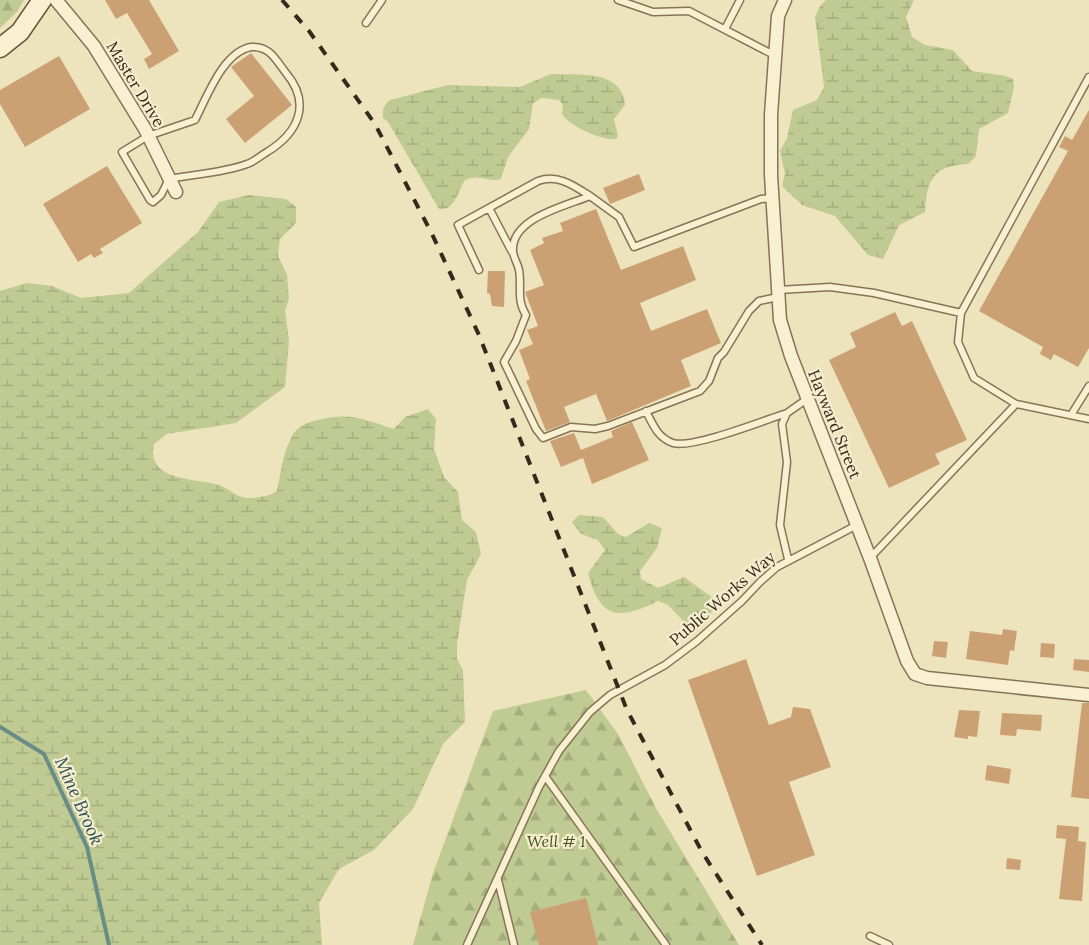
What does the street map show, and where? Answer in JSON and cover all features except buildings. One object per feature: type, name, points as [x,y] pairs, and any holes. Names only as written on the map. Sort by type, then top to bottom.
[{"type":"street","points":[[0,48],[20,32],[42,0]]},
{"type":"street","name":"Master Drive","points":[[56,0],[94,46],[148,136],[176,192]]},
{"type":"street","name":"Hayward Street","points":[[785,0],[778,16],[771,115],[772,198],[780,320],[787,346],[908,661],[912,670],[920,677],[1089,695]]},
{"type":"lane","points":[[366,22],[382,0]]},
{"type":"lane","points":[[618,0],[653,12],[689,11],[774,55]]},
{"type":"lane","points":[[725,29],[740,0]]},
{"type":"lane","points":[[261,47],[267,50],[293,81],[300,108],[299,118],[278,145],[248,164],[170,178],[161,195],[153,202],[122,152],[148,136],[195,120],[224,67],[242,49],[261,47]]},
{"type":"lane","points":[[1089,77],[960,313],[958,342],[974,378],[1016,404],[1089,419]]},
{"type":"lane","points":[[479,270],[458,225],[538,181],[552,178],[576,186],[619,217],[634,247],[761,199],[772,198]]},
{"type":"lane","points":[[513,255],[515,240],[524,225],[590,196]]},
{"type":"lane","points":[[489,208],[519,272],[519,298],[526,315],[516,342],[504,362],[540,435],[546,438],[571,428],[594,429],[608,426],[700,391],[709,381],[718,358],[749,311],[759,301],[778,293],[830,287],[960,313]]},
{"type":"lane","points":[[1071,415],[1089,386]]},
{"type":"lane","points":[[646,411],[656,430],[664,438],[676,444],[684,444],[787,413],[807,399]]},
{"type":"lane","points":[[870,558],[1016,404]]},
{"type":"lane","name":"Public Works Way","points":[[787,413],[782,424],[787,462],[780,525],[789,559]]},
{"type":"lane","name":"Public Works Way","points":[[467,945],[545,776],[575,730],[604,700],[665,665],[697,641],[742,601],[766,575],[789,559],[857,525]]},
{"type":"lane","points":[[545,776],[666,945]]},
{"type":"lane","points":[[498,880],[514,945]]},
{"type":"lane","points":[[870,936],[889,945]]},
{"type":"green space","points":[[0,0],[24,0],[17,12],[0,28]]},
{"type":"green space","points":[[826,0],[914,0],[906,17],[912,37],[925,45],[953,50],[972,71],[1013,79],[1014,87],[1008,113],[979,129],[976,156],[968,164],[947,168],[934,176],[928,191],[925,212],[899,225],[883,259],[868,255],[835,216],[802,205],[782,186],[785,174],[780,151],[787,138],[793,110],[817,100],[824,87],[815,17]]},
{"type":"green space","points":[[551,74],[597,76],[616,85],[622,93],[625,105],[614,119],[618,136],[616,139],[602,138],[579,128],[562,114],[563,105],[559,100],[542,98],[533,103],[529,129],[508,157],[501,179],[476,177],[465,180],[452,204],[439,209],[388,122],[383,118],[386,104],[390,100],[448,85],[520,87]]},
{"type":"green space","points":[[249,195],[286,199],[296,207],[296,223],[280,239],[278,256],[287,275],[289,299],[285,310],[289,341],[285,387],[236,423],[167,434],[154,444],[153,456],[163,471],[173,475],[215,484],[246,498],[264,496],[277,491],[287,447],[296,430],[304,424],[329,418],[348,417],[394,429],[405,417],[428,409],[436,419],[434,449],[444,477],[458,492],[462,520],[476,532],[481,554],[467,580],[457,644],[457,659],[463,670],[465,722],[443,744],[413,809],[374,850],[339,869],[319,903],[322,945],[0,945],[0,291],[27,283],[52,286],[81,298],[129,293],[198,232],[219,202]]},
{"type":"green space","points":[[579,515],[603,517],[618,534],[626,537],[649,523],[662,528],[657,548],[640,571],[641,579],[658,588],[684,577],[713,598],[715,607],[709,616],[686,624],[668,605],[658,601],[632,612],[612,612],[605,607],[598,600],[588,573],[605,550],[598,540],[581,534],[572,522]]},
{"type":"green space","name":"Well # 1","points":[[586,690],[618,734],[657,810],[739,945],[413,945],[433,873],[493,711]]},
{"type":"waterway","name":"Mine Brook","points":[[0,727],[44,754],[87,847],[109,945]]},
{"type":"railway","points":[[282,0],[309,31],[375,124],[432,234],[479,335],[627,710],[702,852],[762,945]]}]
